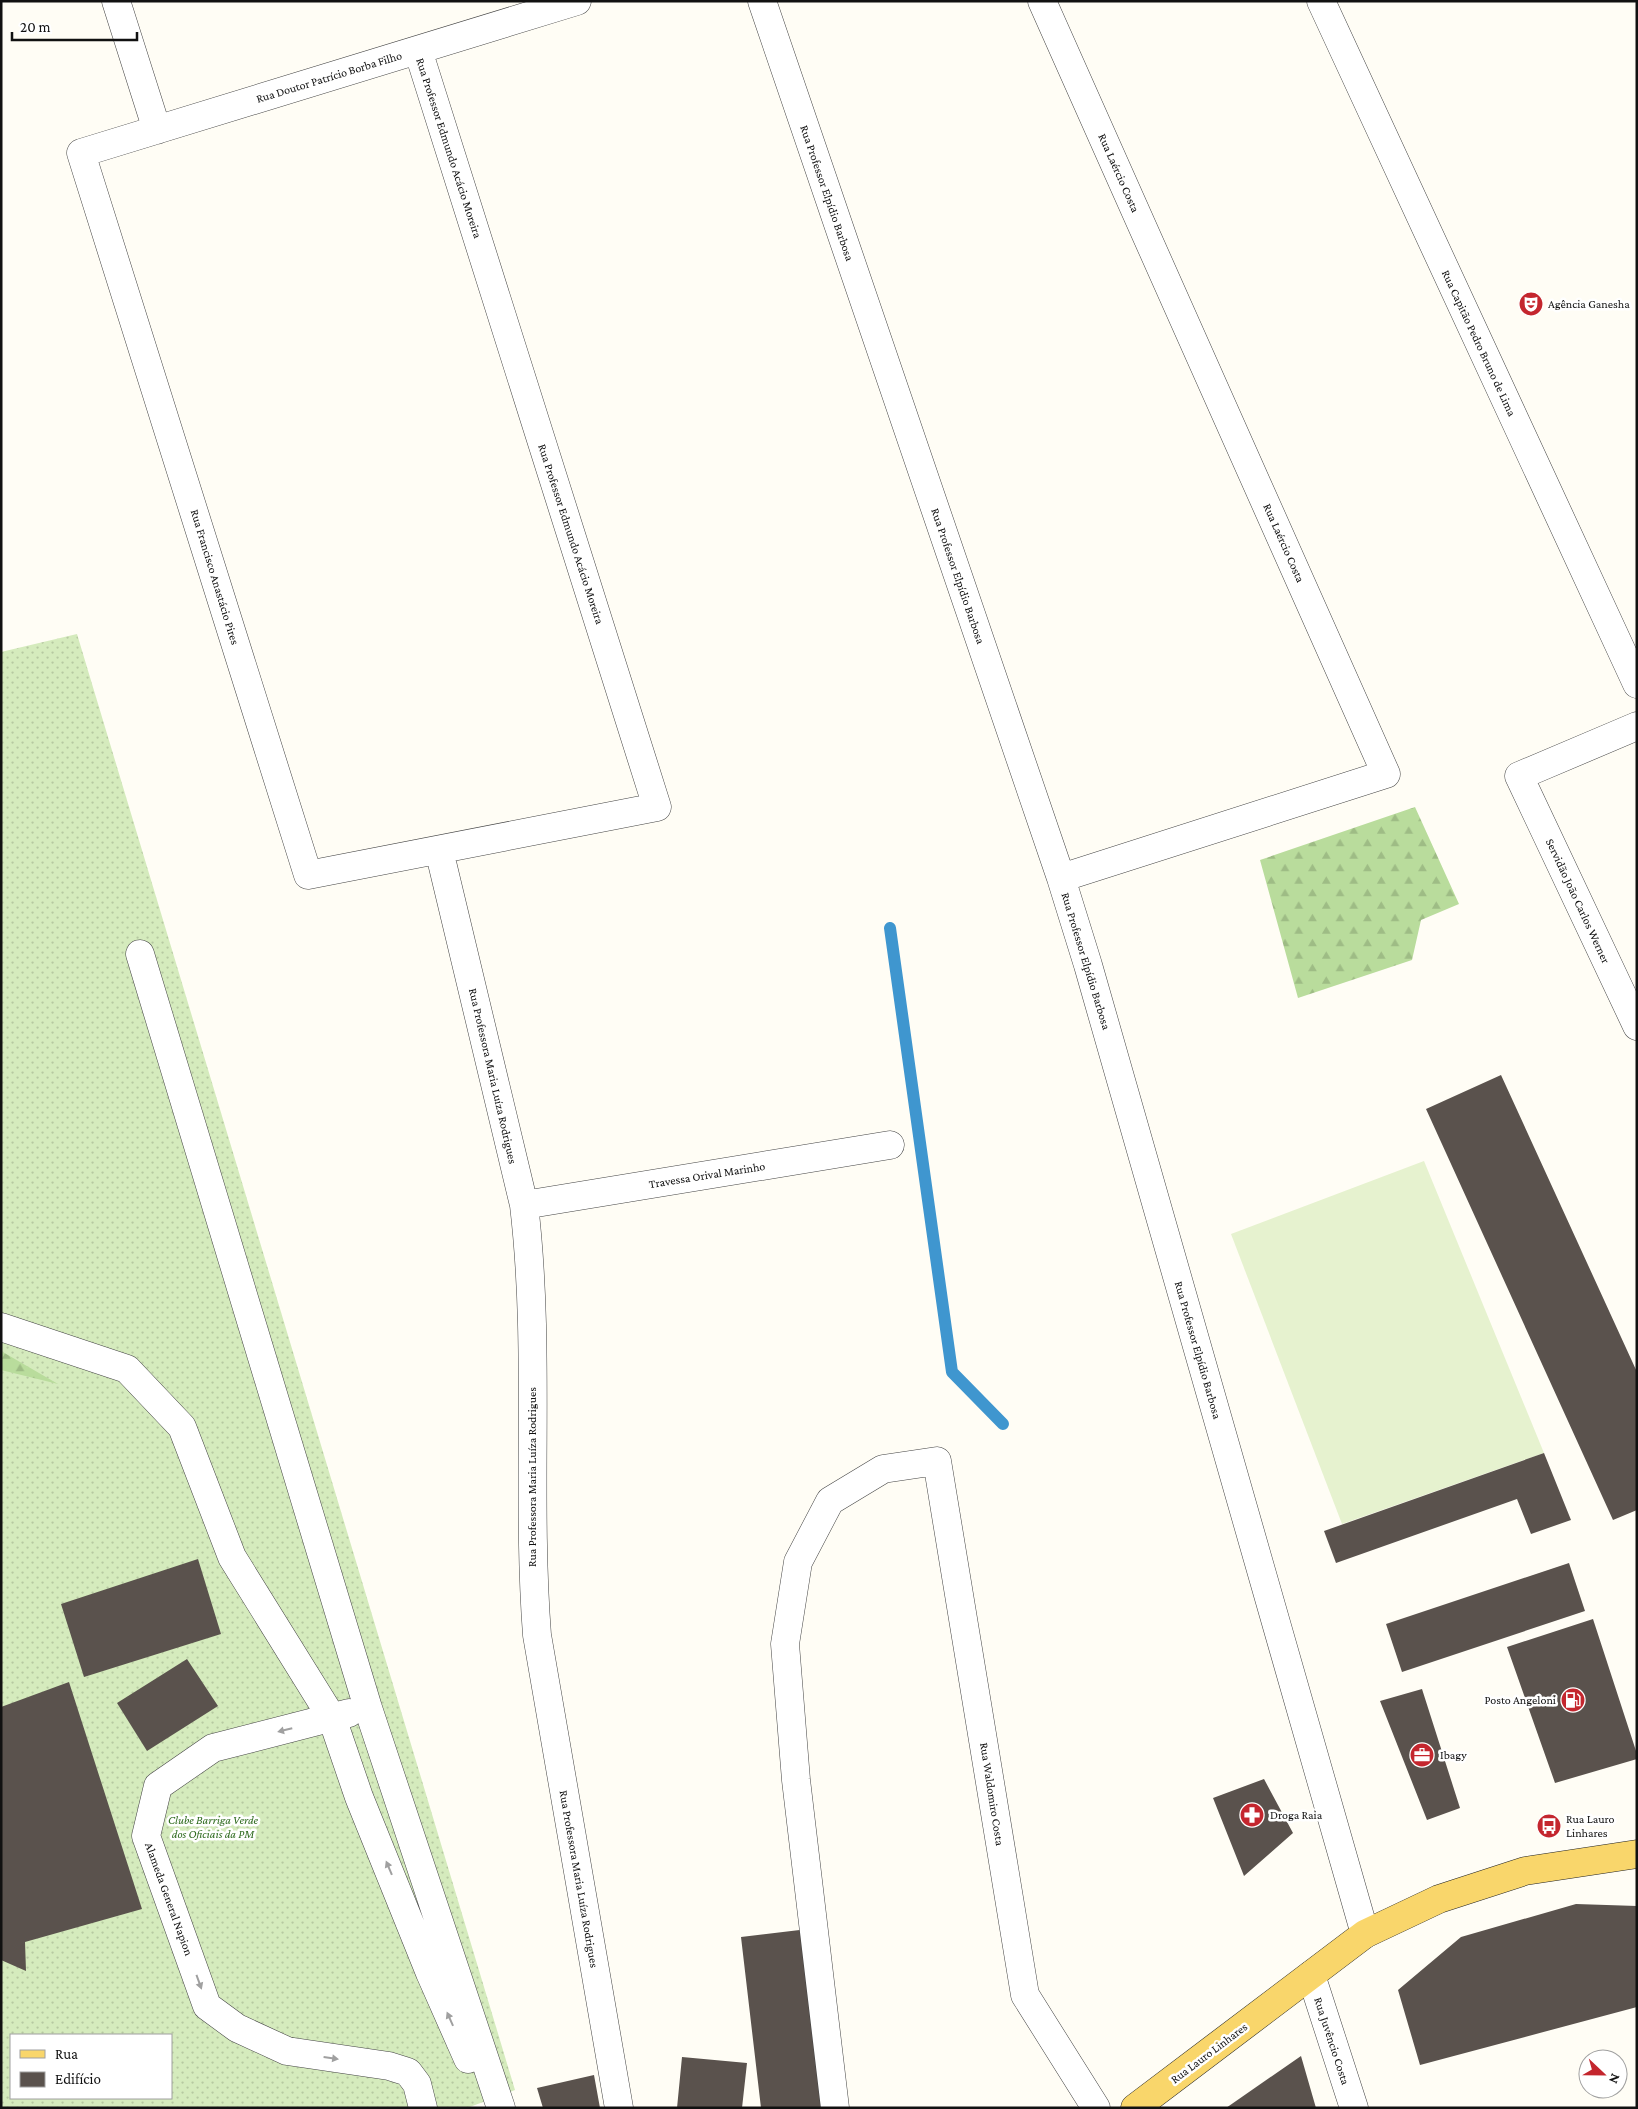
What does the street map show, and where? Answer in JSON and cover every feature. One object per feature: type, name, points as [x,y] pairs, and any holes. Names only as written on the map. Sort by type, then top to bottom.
[{"type":"main road","name":"Rua Lauro Linhares","points":[[1135,2108],[1365,1934],[1440,1899],[1525,1871],[1637,1854]]},
{"type":"street","points":[[116,1],[157,130]]},
{"type":"street","name":"Rua Doutor Patrício Borba Filho","points":[[81,153],[577,1]]},
{"type":"street","name":"Rua Professor Elpídio Barbosa","points":[[762,1],[1061,878],[1091,975],[1365,1934]]},
{"type":"street","name":"Rua Laércio Costa","points":[[1042,1],[1386,774],[1061,878]]},
{"type":"street","name":"Rua Capitão Pedro Bruno de Lima","points":[[1321,1],[1637,684]]},
{"type":"street","name":"Rua Professor Edmundo Acácio Moreira","points":[[418,50],[657,807],[439,850]]},
{"type":"street","name":"Rua Francisco Anastácio Pires","points":[[81,153],[308,875],[439,850]]},
{"type":"street","name":"Servidão João Carlos Werner","points":[[1637,726],[1519,776],[1637,1026]]},
{"type":"street","name":"Rua Professora Maria Luíza Rodrigues","points":[[439,850],[524,1205],[530,1255],[532,1298],[532,1533],[537,1635],[619,2108]]},
{"type":"street","points":[[140,954],[368,1708],[501,2108]]},
{"type":"street","name":"Travessa Orival Marinho","points":[[524,1205],[890,1145]]},
{"type":"street","points":[[1,1327],[127,1369],[182,1427],[232,1557],[332,1718],[359,1797],[430,1973],[477,2079]]},
{"type":"street","name":"Rua Waldomiro Costa","points":[[834,2108],[796,1780],[785,1644],[798,1562],[830,1500],[883,1469],[937,1461],[1025,1995],[1096,2108]]},
{"type":"street","points":[[332,1718],[368,1708]]},
{"type":"street","name":"Alameda General Napion","points":[[332,1718],[213,1748],[158,1786],[146,1836],[207,2006],[237,2028],[288,2052],[389,2066],[408,2072],[416,2084],[423,2108]]},
{"type":"street","name":"Rua Juvêncio Costa","points":[[1311,1975],[1354,2108]]},
{"type":"green space","name":"Clube Barriga Verde dos Oficiais da PM","points":[[77,634],[515,2090],[467,2108],[1,2108],[1,652]]},
{"type":"green space","points":[[1415,807],[1459,904],[1421,920],[1412,960],[1298,998],[1260,860]]},
{"type":"green space","points":[[1424,1161],[1544,1453],[1342,1524],[1231,1234]]},
{"type":"green space","points":[[1,1351],[58,1384],[1,1370]]},
{"type":"building","points":[[1501,1075],[1637,1372],[1637,1510],[1613,1520],[1426,1109]]},
{"type":"building","points":[[1544,1453],[1571,1520],[1531,1534],[1517,1499],[1336,1563],[1324,1531]]},
{"type":"building","points":[[198,1559],[221,1634],[84,1677],[61,1604]]},
{"type":"building","points":[[1569,1563],[1585,1611],[1402,1672],[1386,1624]]},
{"type":"building","name":"Posto Angeloni","points":[[1593,1619],[1637,1759],[1555,1783],[1507,1647]]},
{"type":"building","points":[[187,1659],[218,1706],[147,1751],[117,1703]]},
{"type":"building","points":[[69,1682],[142,1909],[25,1942],[26,1971],[1,1960],[1,1707]]},
{"type":"building","name":"Ibagy","points":[[1422,1689],[1460,1808],[1427,1820],[1380,1701]]},
{"type":"building","name":"Droga Raia","points":[[1264,1779],[1293,1833],[1244,1876],[1213,1798]]},
{"type":"building","points":[[1576,1904],[1637,1906],[1637,2007],[1420,2065],[1398,1990],[1461,1937]]},
{"type":"building","points":[[808,1929],[829,2108],[761,2108],[741,1937]]},
{"type":"building","points":[[1301,2056],[1316,2108],[1226,2108]]},
{"type":"building","points":[[682,2057],[747,2063],[742,2108],[677,2108]]},
{"type":"building","points":[[594,2075],[600,2108],[543,2108],[537,2088]]},
{"type":"waterway","points":[[890,928],[952,1372],[1003,1424]]},
{"type":"place","name":"Agência Ganesha","points":[[1531,304]]},
{"type":"place","name":"Posto Angeloni","points":[[1573,1700]]},
{"type":"place","name":"Ibagy","points":[[1422,1755]]},
{"type":"place","name":"Droga Raia","points":[[1252,1815]]},
{"type":"place","name":"Rua Lauro Linhares","points":[[1549,1826]]}]
